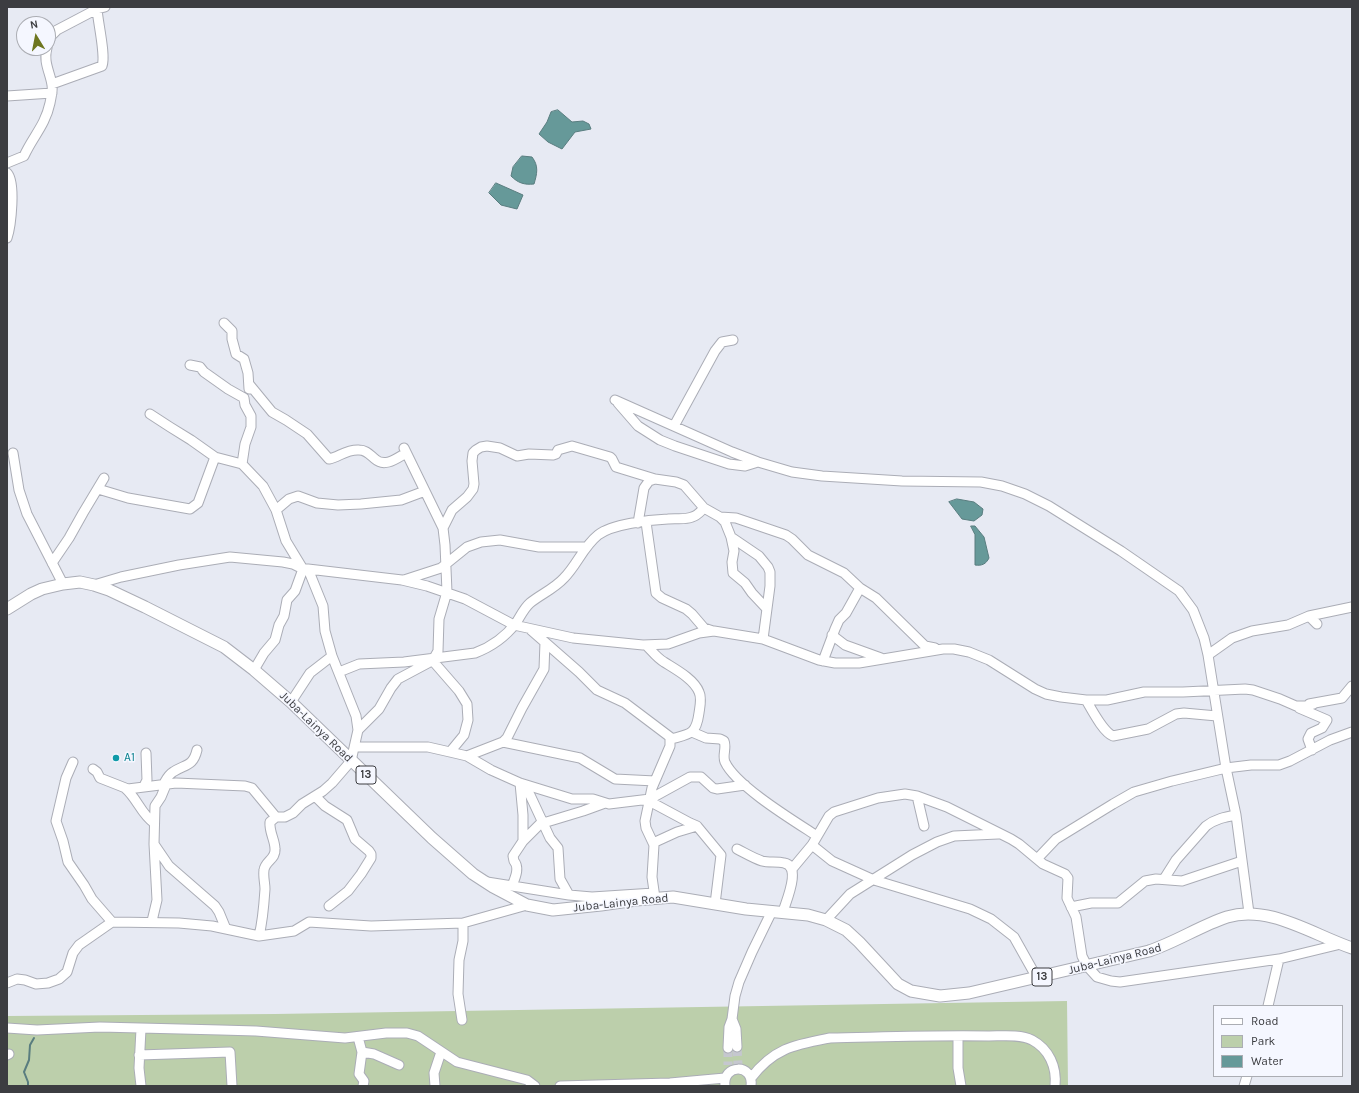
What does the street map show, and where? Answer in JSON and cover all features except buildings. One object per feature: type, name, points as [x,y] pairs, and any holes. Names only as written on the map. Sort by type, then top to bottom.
[{"type":"main road","name":"Juba-Lainya Road","points":[[7,609],[42,589],[80,582],[94,585],[145,607],[224,647],[254,670],[291,702],[432,838],[473,874],[527,905],[553,910],[601,906],[654,895],[808,915],[826,920],[846,930],[898,984],[911,991],[931,995],[955,995],[1149,952],[1228,917],[1249,913],[1278,918],[1352,948]]},
{"type":"street","points":[[56,31],[101,8]]},
{"type":"street","points":[[52,84],[102,66],[104,57],[98,24],[101,8]]},
{"type":"street","points":[[7,163],[24,156],[34,141],[47,114],[52,94],[52,84],[45,56]]},
{"type":"street","points":[[7,96],[52,94]]},
{"type":"street","points":[[7,173],[11,179],[13,198],[7,238]]},
{"type":"street","points":[[224,323],[232,331],[232,339],[236,354],[244,359],[248,373],[249,399],[245,405]]},
{"type":"street","points":[[674,426],[722,342],[732,340]]},
{"type":"street","points":[[190,365],[200,368],[228,390],[244,398],[245,405],[251,416],[251,427],[244,444],[242,464]]},
{"type":"street","points":[[249,384],[272,412],[307,434],[329,459],[345,452],[358,450],[368,453],[376,460],[386,462],[392,461],[405,450],[443,528],[447,592],[439,619],[438,652],[433,659],[398,679],[379,709],[358,730]]},
{"type":"street","points":[[758,462],[745,466],[729,464],[660,440],[638,426],[615,400],[732,452],[758,462],[792,472],[822,476],[902,481],[981,482],[1002,486],[1025,494],[1049,506],[1121,551],[1179,591],[1193,610],[1204,638],[1208,655],[1226,768],[1236,815],[1249,913]]},
{"type":"street","points":[[93,768],[98,772],[100,778],[128,789],[176,783],[245,786],[252,788],[276,817],[285,818],[293,813],[302,804],[323,791],[351,761],[358,730],[356,716],[332,656],[325,631],[323,606],[305,569],[286,541],[276,510],[263,486],[242,464],[215,457],[150,414]]},
{"type":"street","points":[[443,528],[452,510],[467,498],[473,489],[473,453],[481,447],[494,447],[517,456],[529,454],[547,456],[556,454],[558,450],[572,446],[610,457],[616,467],[655,479],[681,483],[687,487],[704,508],[720,517],[728,526],[734,550],[732,562],[733,573],[745,583],[767,609]]},
{"type":"street","points":[[14,453],[19,490],[27,514],[63,584]]},
{"type":"street","points":[[98,489],[128,498],[190,509],[198,503],[215,457]]},
{"type":"street","points":[[52,564],[104,478]]},
{"type":"street","points":[[655,479],[649,481],[644,488],[642,522],[656,593],[662,598],[689,611],[704,628],[763,639],[823,661],[835,663],[859,662],[954,649],[969,652],[989,660],[1035,689],[1046,694],[1086,700],[1107,700],[1144,692],[1213,691],[1236,689],[1252,690],[1280,699],[1327,720],[1322,728],[1311,733],[1308,739],[1312,750]]},
{"type":"street","points":[[276,510],[289,499],[298,496],[317,503],[338,505],[401,500],[425,491]]},
{"type":"street","points":[[339,672],[359,664],[433,659],[475,653],[484,650],[492,645],[514,625],[530,603],[554,588],[565,577],[586,547],[598,535],[610,529],[642,522],[668,518],[692,518],[704,508]]},
{"type":"street","points":[[720,517],[736,518],[786,535],[808,554],[844,574],[860,588],[882,603],[925,646],[943,650]]},
{"type":"street","points":[[731,537],[759,556],[768,567],[770,579],[763,639]]},
{"type":"street","points":[[402,580],[437,570],[471,545],[494,540],[507,540],[539,547],[586,547]]},
{"type":"street","points":[[94,585],[121,577],[179,565],[230,558],[283,562],[305,569],[402,580],[447,592],[465,599],[514,625],[574,638],[646,645],[668,644],[699,633],[714,631]]},
{"type":"street","points":[[254,670],[264,653],[275,640],[279,625],[284,616],[287,600],[295,591],[305,569]]},
{"type":"street","points":[[823,661],[839,620],[846,612],[860,588]]},
{"type":"street","points":[[1208,655],[1232,638],[1252,631],[1288,625],[1309,616],[1352,607]]},
{"type":"street","points":[[1309,616],[1317,624]]},
{"type":"street","points":[[484,881],[568,895],[592,897],[654,895],[652,877],[655,849],[654,842],[646,828],[645,821],[655,781],[670,746],[671,740],[669,736],[625,703],[597,690],[530,628]]},
{"type":"street","points":[[832,635],[845,645],[883,659]]},
{"type":"street","points":[[467,756],[503,742],[510,733],[544,669],[545,642]]},
{"type":"street","points":[[646,645],[655,656],[687,676],[699,691],[700,702],[697,726],[692,732],[671,740]]},
{"type":"street","points":[[291,702],[310,673],[332,656]]},
{"type":"street","points":[[433,659],[459,690],[467,704],[468,720],[464,735],[450,752]]},
{"type":"street","points":[[1296,706],[1342,698],[1352,686]]},
{"type":"street","points":[[1086,700],[1101,724],[1103,730],[1113,736],[1148,729],[1176,714],[1184,713],[1217,716]]},
{"type":"street","points":[[1296,706],[1307,706],[1314,704]]},
{"type":"street","points":[[692,732],[706,738],[720,739],[724,741],[724,755],[726,763],[733,774],[783,814],[817,836]]},
{"type":"street","points":[[1037,859],[1056,839],[1134,792],[1226,768],[1251,765],[1279,765],[1290,761],[1330,740],[1352,732]]},
{"type":"street","points":[[503,742],[580,758],[615,779],[655,781]]},
{"type":"street","points":[[355,747],[428,747],[467,756],[491,770],[520,783],[564,797],[572,799],[593,799],[605,803],[616,804],[650,800],[690,777],[701,777],[713,788],[717,789],[745,785]]},
{"type":"street","points":[[152,921],[157,900],[154,844],[155,806],[161,797],[170,774],[190,763],[195,758],[197,750]]},
{"type":"street","points":[[144,786],[147,780],[146,753]]},
{"type":"street","points":[[73,762],[66,778],[56,821],[68,862],[92,899],[112,922]]},
{"type":"street","points":[[520,783],[530,794],[550,838],[558,848],[560,879],[568,895]]},
{"type":"street","points":[[520,783],[523,815],[523,841]]},
{"type":"street","points":[[125,788],[132,794],[146,816],[154,823]]},
{"type":"street","points":[[792,869],[812,845],[829,816],[838,811],[885,797],[904,794],[918,796],[961,814],[1019,844],[1037,859],[1065,874],[1068,878],[1067,895],[1076,917],[1082,956],[1087,966],[1097,977],[1120,982],[1279,958],[1341,944]]},
{"type":"street","points":[[315,796],[325,806],[347,820],[355,839],[371,854],[371,858],[348,891],[329,906]]},
{"type":"street","points":[[918,796],[924,826]]},
{"type":"street","points":[[650,800],[697,826],[721,855],[715,904]]},
{"type":"street","points":[[512,886],[517,867],[513,856],[536,826],[605,803]]},
{"type":"street","points":[[1164,879],[1176,860],[1206,826],[1221,818],[1236,815]]},
{"type":"street","points":[[259,936],[264,899],[264,868],[267,862],[274,856],[276,850],[270,830],[270,822],[276,817]]},
{"type":"street","points":[[654,842],[676,832],[697,826]]},
{"type":"street","points":[[826,920],[850,894],[912,855],[946,838],[954,836],[999,834]]},
{"type":"street","points":[[154,844],[169,866],[215,906],[220,912],[226,929]]},
{"type":"street","points":[[812,845],[832,861],[874,880],[970,909],[991,919],[1014,937],[1037,978]]},
{"type":"street","points":[[733,1048],[729,1027],[739,982],[752,952],[778,912],[791,885],[793,877],[792,869],[785,863],[764,861],[737,849]]},
{"type":"street","points":[[1071,907],[1091,903],[1118,903],[1145,881],[1164,879],[1182,881],[1242,861]]},
{"type":"street","points":[[7,983],[17,979],[36,984],[48,983],[59,979],[67,972],[73,953],[79,945],[112,922],[179,922],[212,926],[259,936],[294,931],[309,922],[371,926],[463,923],[527,905]]},
{"type":"street","points":[[462,1020],[458,994],[459,960],[463,941],[463,923]]},
{"type":"street","points":[[1268,1005],[1279,958]]},
{"type":"street","points":[[7,1028],[37,1030],[100,1027],[256,1031],[324,1037],[358,1037],[386,1033],[407,1033],[418,1036],[457,1062],[527,1080],[535,1086]]},
{"type":"street","points":[[141,1029],[141,1086]]},
{"type":"street","points":[[958,1036],[958,1068],[961,1086]]},
{"type":"street","points":[[751,1082],[759,1067],[784,1050],[809,1042],[830,1038],[958,1036],[1022,1037],[1031,1040],[1042,1047],[1052,1060],[1056,1077],[1055,1086]]},
{"type":"street","points":[[358,1037],[362,1052],[359,1074],[364,1080],[363,1086]]},
{"type":"street","points":[[140,1055],[230,1052],[232,1086]]},
{"type":"street","points":[[362,1052],[374,1054],[400,1065]]},
{"type":"street","points":[[435,1086],[434,1073],[441,1052]]},
{"type":"street","points":[[560,1086],[697,1084],[725,1080],[735,1066],[748,1073],[751,1082]]},
{"type":"green space","points":[[1067,1001],[1068,1086],[7,1086],[7,1016],[275,1014]]},
{"type":"water","points":[[558,110],[572,122],[583,121],[589,124],[591,129],[575,132],[562,149],[548,142],[539,134],[547,122],[551,112]]},
{"type":"water","points":[[522,156],[532,157],[536,164],[537,173],[534,184],[521,183],[511,176],[513,167]]},
{"type":"water","points":[[496,183],[523,195],[517,209],[501,205],[489,193]]},
{"type":"water","points":[[957,499],[974,502],[983,509],[982,515],[974,521],[962,519],[949,502]]},
{"type":"water","points":[[971,526],[975,526],[984,537],[989,558],[987,562],[982,565],[975,565],[975,535]]},
{"type":"waterway","points":[[28,1086],[24,1072],[29,1060],[30,1045],[34,1038]]},
{"type":"tunnel","points":[[737,1047],[738,1065]]},
{"type":"tunnel","points":[[728,1048],[728,1065]]},
{"type":"place","name":"A1","points":[[116,758]]}]
